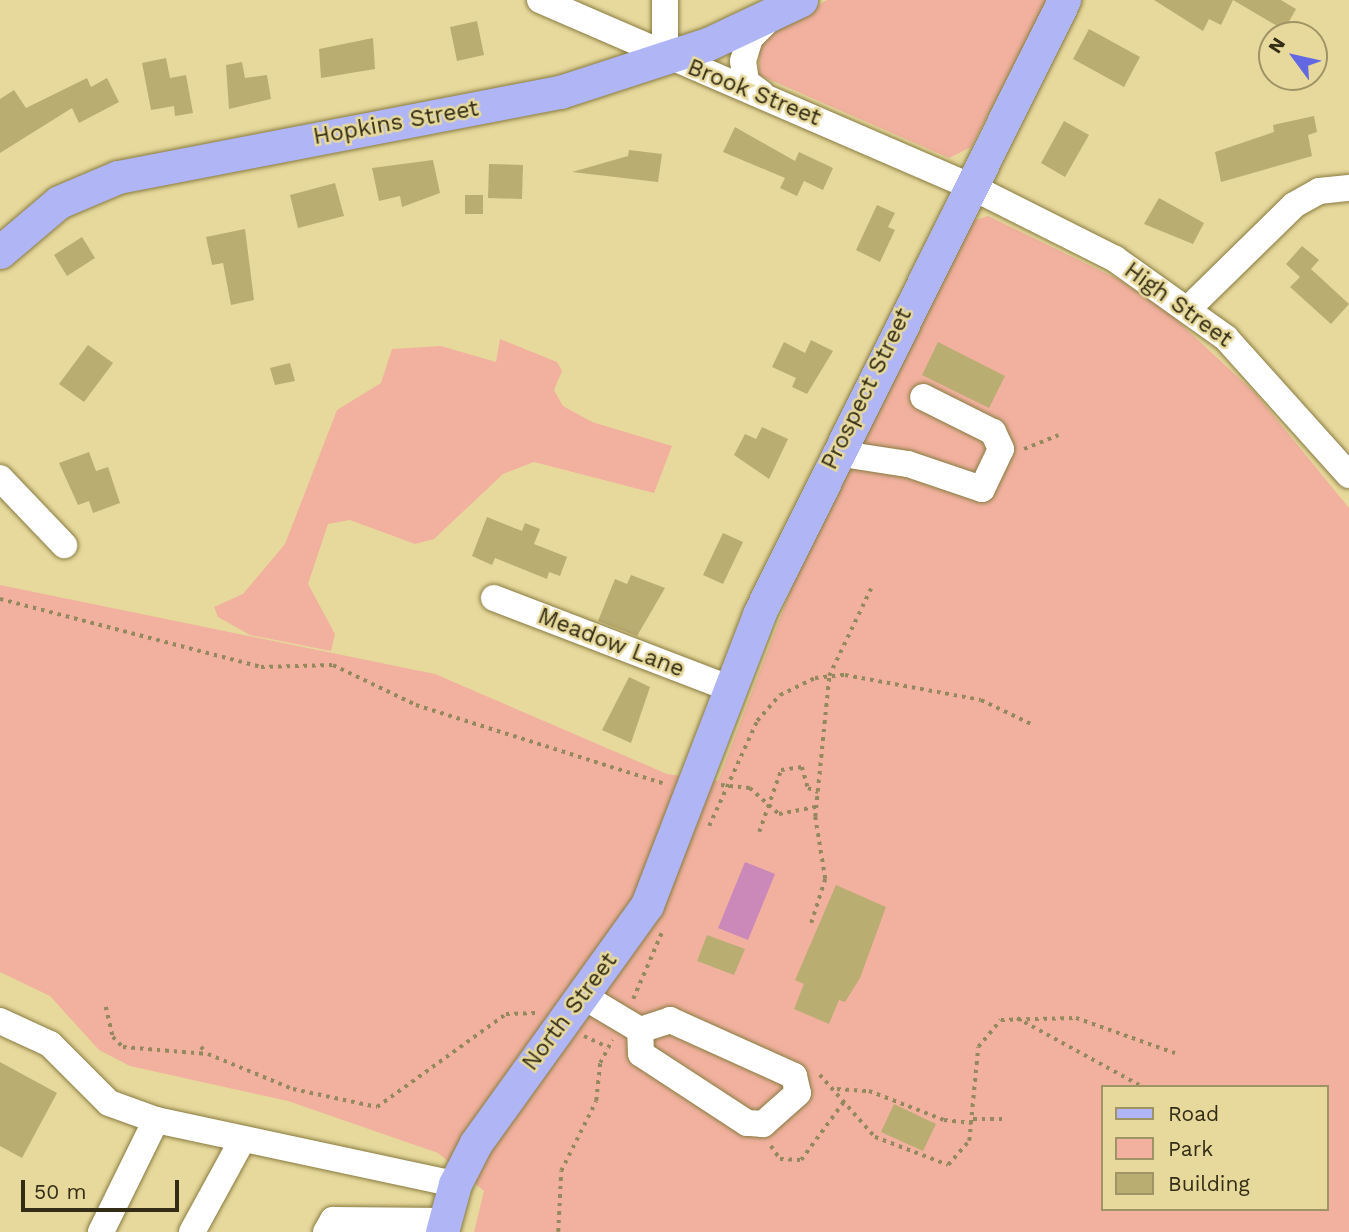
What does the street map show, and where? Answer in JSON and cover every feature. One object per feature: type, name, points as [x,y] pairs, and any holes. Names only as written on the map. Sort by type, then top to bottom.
[{"type":"main road","name":"Hopkins Street","points":[[0,252],[45,211],[118,177],[560,92],[665,58],[771,16],[801,0]]},
{"type":"main road","name":"Prospect Street","points":[[691,789],[729,688],[835,453],[968,185],[1065,0]]},
{"type":"main road","name":"North Street","points":[[443,1227],[455,1184],[483,1131],[647,905],[691,789]]},
{"type":"street","name":"Brook Street","points":[[540,0],[665,58],[765,96],[968,185]]},
{"type":"street","points":[[665,58],[666,0]]},
{"type":"street","points":[[765,96],[746,82],[743,61],[750,38],[771,16]]},
{"type":"street","name":"High Street","points":[[968,185],[1115,259],[1189,307],[1253,363],[1349,474]]},
{"type":"street","points":[[1189,307],[1294,205],[1319,191],[1349,188]]},
{"type":"street","points":[[835,453],[908,464],[982,489],[1001,449],[983,424],[923,397]]},
{"type":"street","points":[[0,478],[64,545]]},
{"type":"street","name":"Meadow Lane","points":[[494,598],[729,688]]},
{"type":"street","points":[[583,996],[631,1025],[670,1020],[794,1076],[798,1093],[761,1125],[747,1123],[645,1059],[631,1025]]},
{"type":"street","points":[[0,1021],[50,1044],[109,1103],[156,1119],[455,1184]]},
{"type":"street","points":[[101,1232],[156,1119]]},
{"type":"street","points":[[192,1232],[243,1139]]},
{"type":"street","points":[[326,1232],[333,1220],[443,1227]]},
{"type":"path","points":[[1001,449],[1033,448],[1058,435]]},
{"type":"path","points":[[811,923],[825,879],[816,807],[829,676],[873,584]]},
{"type":"path","points":[[0,599],[261,667],[333,665],[416,705],[629,775],[691,789],[727,785],[750,788],[766,804],[788,816],[816,807]]},
{"type":"path","points":[[706,832],[766,709],[784,692],[829,676],[981,700],[1031,724]]},
{"type":"path","points":[[759,832],[766,804],[784,768],[802,767],[808,788],[818,792]]},
{"type":"path","points":[[558,1232],[561,1171],[596,1101],[608,1046],[631,1025],[668,919]]},
{"type":"path","points":[[106,1007],[117,1044],[208,1054],[293,1089],[377,1107],[516,1009],[562,1023],[608,1046]]},
{"type":"path","points":[[820,1075],[845,1100],[875,1137],[940,1165],[964,1151],[972,1121],[978,1047],[991,1027],[1015,1017],[1076,1018],[1175,1054]]},
{"type":"path","points":[[1015,1017],[1139,1085]]},
{"type":"path","points":[[201,1047],[208,1054]]},
{"type":"path","points":[[835,1089],[869,1091],[944,1120],[1006,1119]]},
{"type":"path","points":[[761,1125],[775,1156],[801,1160],[845,1100]]},
{"type":"green space","points":[[827,0],[1047,0],[971,147],[949,158],[759,75],[759,42]]},
{"type":"green space","points":[[988,216],[1118,279],[1169,313],[1255,393],[1349,508],[1349,1232],[474,1232],[484,1191],[438,1153],[288,1101],[130,1066],[99,1050],[50,996],[0,972],[0,585],[435,674],[667,774],[718,781],[798,571],[969,222]]},
{"type":"green space","points":[[500,339],[557,362],[562,371],[554,390],[563,406],[592,422],[672,446],[654,493],[534,462],[503,474],[434,539],[415,544],[350,520],[328,524],[308,584],[335,634],[331,651],[250,635],[218,617],[214,607],[243,594],[285,544],[337,410],[381,383],[392,349],[441,346],[496,362]]},
{"type":"shaded area","points":[[745,862],[775,874],[748,940],[718,928]]},
{"type":"building","points":[[1154,0],[1233,0],[1221,25],[1209,19],[1203,31]]},
{"type":"building","points":[[1233,0],[1281,0],[1296,9],[1289,21],[1269,21]]},
{"type":"building","points":[[477,21],[484,55],[457,61],[450,27]]},
{"type":"building","points":[[1089,29],[1140,57],[1124,87],[1073,59]]},
{"type":"building","points":[[373,38],[375,69],[321,78],[319,49]]},
{"type":"building","points":[[166,58],[170,78],[186,75],[193,113],[175,116],[174,106],[151,110],[142,63]]},
{"type":"building","points":[[242,62],[245,78],[267,75],[271,99],[229,109],[226,65]]},
{"type":"building","points":[[87,78],[91,87],[107,78],[119,102],[79,123],[72,108],[0,153],[0,99],[14,90],[26,108]]},
{"type":"building","points":[[1314,116],[1317,132],[1308,135],[1312,156],[1221,182],[1215,152],[1274,132],[1273,125]]},
{"type":"building","points":[[1064,121],[1089,135],[1065,177],[1041,163]]},
{"type":"building","points":[[735,127],[795,161],[799,152],[833,168],[823,190],[804,181],[797,196],[780,188],[785,178],[723,152]]},
{"type":"building","points":[[629,150],[662,154],[658,182],[572,172],[628,156]]},
{"type":"building","points":[[433,160],[440,193],[402,207],[400,196],[379,201],[372,168]]},
{"type":"building","points":[[489,164],[523,165],[522,199],[488,198]]},
{"type":"building","points":[[335,183],[344,216],[298,228],[290,195]]},
{"type":"building","points":[[465,195],[483,195],[483,214],[465,214]]},
{"type":"building","points":[[1159,198],[1204,223],[1193,244],[1144,224]]},
{"type":"building","points":[[877,205],[895,213],[888,227],[895,230],[880,262],[856,250]]},
{"type":"building","points":[[245,229],[254,300],[231,305],[223,263],[212,265],[206,237]]},
{"type":"building","points":[[82,237],[95,258],[67,276],[54,255]]},
{"type":"building","points":[[1302,246],[1319,260],[1311,269],[1349,304],[1331,324],[1290,287],[1300,277],[1286,264]]},
{"type":"building","points":[[811,340],[833,351],[807,394],[792,387],[796,378],[772,367],[784,342],[805,353]]},
{"type":"building","points":[[938,342],[1005,376],[989,408],[922,375]]},
{"type":"building","points":[[88,345],[113,363],[84,402],[59,384]]},
{"type":"building","points":[[290,363],[295,381],[275,385],[270,368]]},
{"type":"building","points":[[762,427],[788,439],[769,479],[734,455],[745,434],[756,439]]},
{"type":"building","points":[[89,452],[96,471],[108,467],[120,503],[93,513],[89,501],[78,505],[59,463]]},
{"type":"building","points":[[487,517],[522,531],[525,523],[540,529],[534,544],[567,557],[560,576],[549,572],[547,579],[495,558],[492,565],[472,556]]},
{"type":"building","points":[[723,533],[743,542],[723,584],[703,575]]},
{"type":"building","points":[[631,575],[665,588],[637,636],[598,621],[615,579],[627,584]]},
{"type":"building","points":[[629,677],[650,687],[631,743],[602,730]]},
{"type":"building","points":[[836,885],[886,907],[860,978],[845,1002],[839,1000],[829,1024],[794,1009],[804,984],[795,980]]},
{"type":"building","points":[[707,935],[745,949],[734,975],[697,961]]},
{"type":"building","points":[[0,1062],[57,1093],[22,1158],[0,1146]]},
{"type":"building","points":[[894,1104],[936,1124],[923,1151],[881,1132]]}]
